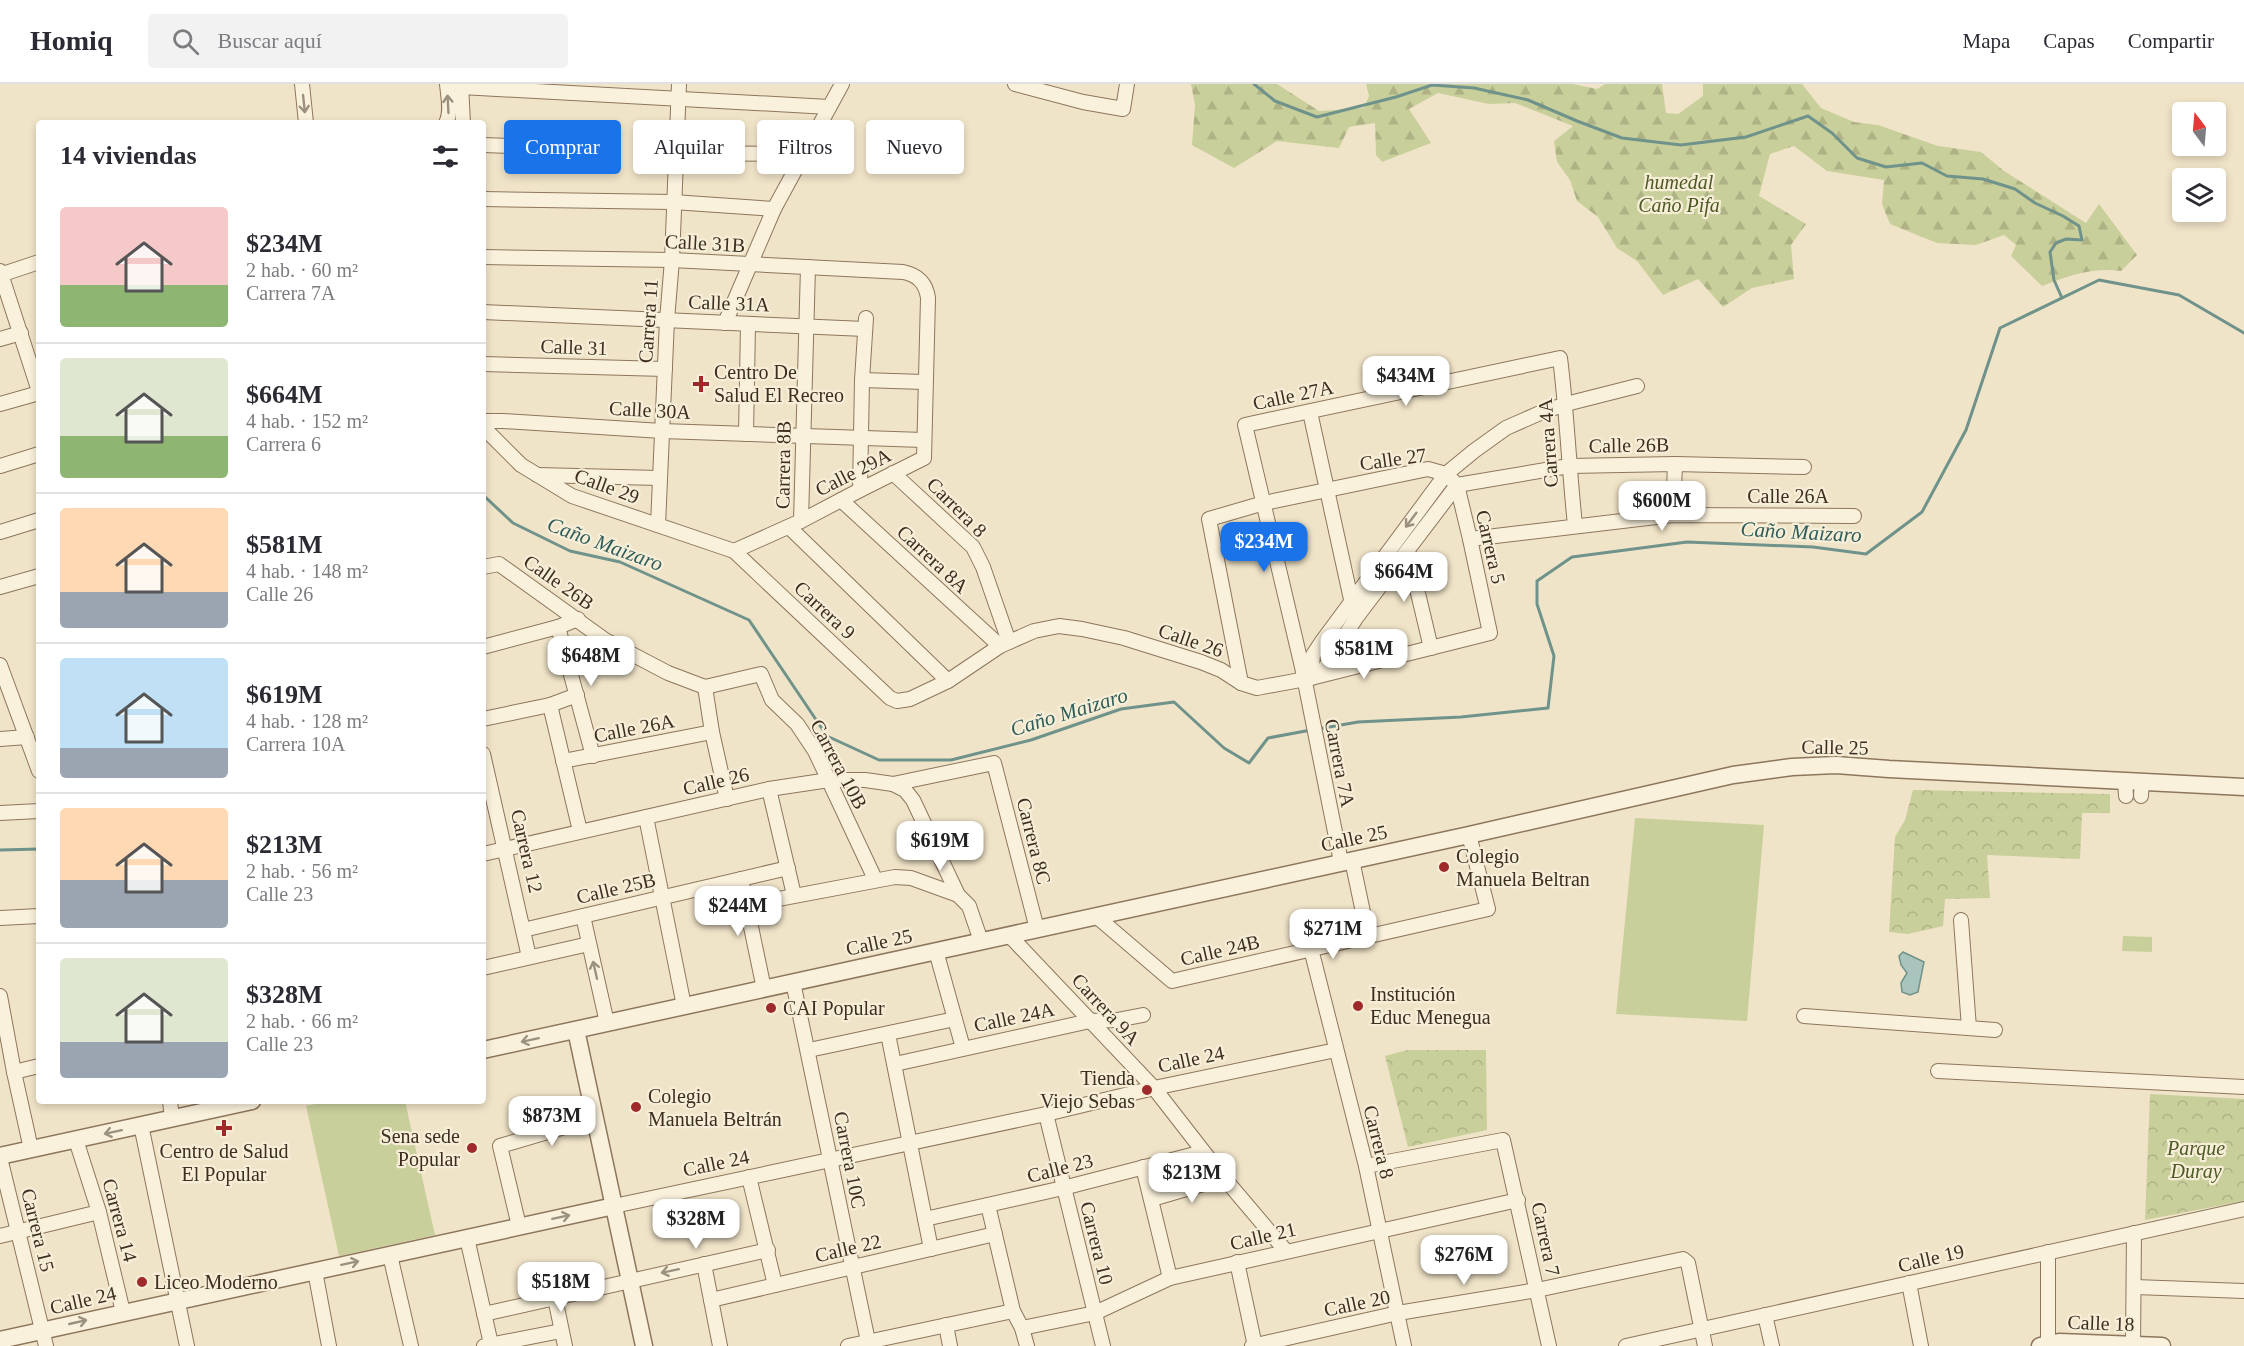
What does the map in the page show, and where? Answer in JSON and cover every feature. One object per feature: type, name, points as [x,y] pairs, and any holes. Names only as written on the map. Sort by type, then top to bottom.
[{"type":"street","points":[[302,84],[306,120]]},
{"type":"street","points":[[447,84],[448,120]]},
{"type":"street","name":"Carrera 11","points":[[677,120],[679,84]]},
{"type":"street","points":[[822,120],[842,84]]},
{"type":"street","points":[[1015,84],[1037,87],[1083,102],[1123,109],[1127,84]]},
{"type":"street","points":[[463,120],[461,86],[829,107]]},
{"type":"street","points":[[486,145],[504,146]]},
{"type":"street","name":"Carrera 11","points":[[658,525],[675,174]]},
{"type":"street","points":[[724,323],[748,265],[792,174]]},
{"type":"street","points":[[486,199],[673,202],[774,209]]},
{"type":"street","name":"Calle 31B","points":[[486,257],[672,260],[903,272],[915,276],[922,282],[928,298],[924,382]]},
{"type":"street","points":[[36,263],[0,273],[36,382]]},
{"type":"street","name":"Carrera 8B","points":[[808,267],[803,436],[795,524],[948,681]]},
{"type":"street","name":"Calle 31A","points":[[486,312],[806,326],[865,323],[862,380]]},
{"type":"street","points":[[746,434],[748,324]]},
{"type":"street","points":[[0,339],[21,333]]},
{"type":"street","name":"Carrera 4A","points":[[1560,358],[1566,404],[1575,525]]},
{"type":"street","name":"Calle 27A","points":[[1245,425],[1560,358]]},
{"type":"street","name":"Calle 31","points":[[486,364],[665,369]]},
{"type":"street","points":[[860,490],[862,380],[924,382],[923,440]]},
{"type":"street","name":"Calle 27","points":[[1241,683],[1209,519],[1263,503],[1428,469],[1446,474],[1506,428],[1566,404],[1637,386]]},
{"type":"street","points":[[0,404],[36,393]]},
{"type":"street","points":[[1310,412],[1356,618]]},
{"type":"street","name":"Calle 30A","points":[[486,421],[662,431],[923,440]]},
{"type":"street","name":"Carrera 7A","points":[[1245,425],[1263,503],[1312,677],[1311,714],[1321,768],[1368,936]]},
{"type":"street","name":"Calle 29","points":[[486,430],[509,454],[535,475],[587,503],[734,551]]},
{"type":"street","name":"Calle 29A","points":[[734,551],[795,524],[924,458],[923,440]]},
{"type":"street","points":[[0,466],[36,455]]},
{"type":"street","points":[[1673,515],[1675,464]]},
{"type":"street","name":"Calle 26B","points":[[1457,485],[1569,466],[1675,464],[1804,467]]},
{"type":"street","name":"Carrera 8","points":[[893,473],[973,547],[983,567],[1004,644]]},
{"type":"street","points":[[1446,474],[1457,485],[1312,677],[1313,655],[1446,474]]},
{"type":"street","points":[[535,475],[660,478]]},
{"type":"street","name":"Carrera 5","points":[[1457,485],[1490,633]]},
{"type":"street","name":"Carrera 8A","points":[[840,500],[1004,644]]},
{"type":"street","name":"Calle 26A","points":[[1470,538],[1673,515],[1854,516]]},
{"type":"street","points":[[0,532],[36,521]]},
{"type":"street","name":"Carrera 9","points":[[734,551],[890,698]]},
{"type":"street","points":[[1408,551],[1431,648]]},
{"type":"street","name":"Calle 26B","points":[[486,566],[499,564],[605,640],[646,663],[705,687]]},
{"type":"street","points":[[0,587],[36,577]]},
{"type":"street","points":[[486,645],[558,627],[578,619]]},
{"type":"street","points":[[558,627],[593,756]]},
{"type":"street","name":"Calle 26","points":[[890,698],[897,702],[904,701],[948,681],[1004,644],[1044,628],[1082,629],[1124,638],[1201,662],[1221,670],[1241,683],[1257,688],[1312,677],[1490,633]]},
{"type":"street","points":[[0,665],[4,688],[36,762]]},
{"type":"street","name":"Carrera 10B","points":[[705,687],[761,674],[772,700],[797,724],[815,751],[875,879]]},
{"type":"street","points":[[705,687],[712,732],[727,799]]},
{"type":"street","points":[[486,718],[550,705],[577,695]]},
{"type":"street","points":[[550,705],[580,831]]},
{"type":"street","name":"Calle 26A","points":[[563,761],[712,732]]},
{"type":"street","points":[[0,739],[27,737]]},
{"type":"street","name":"Calle 26","points":[[486,853],[769,789],[829,780],[865,780],[893,784],[994,763]]},
{"type":"street","name":"Carrera 8C","points":[[994,763],[1037,929]]},
{"type":"street","name":"Calle 25","points":[[486,1049],[1469,835],[1733,775],[1792,767],[1836,765],[2133,789],[2244,787]]},
{"type":"street","name":"Carrera 12","points":[[486,780],[505,849],[529,957]]},
{"type":"street","points":[[893,784],[904,790],[913,800],[958,895],[969,906],[981,941]]},
{"type":"street","points":[[769,789],[794,895]]},
{"type":"street","points":[[0,813],[36,811]]},
{"type":"street","points":[[646,817],[684,1006]]},
{"type":"street","name":"Calle 24B","points":[[1096,916],[1172,981],[1488,909],[1469,835]]},
{"type":"street","name":"Calle 25B","points":[[523,930],[788,868]]},
{"type":"street","points":[[747,906],[875,879],[895,877],[911,878],[958,895]]},
{"type":"street","points":[[741,879],[764,989]]},
{"type":"street","points":[[0,918],[36,916]]},
{"type":"street","points":[[583,916],[607,1023]]},
{"type":"street","points":[[1961,920],[1969,1028]]},
{"type":"street","name":"Carrera 9A","points":[[1009,935],[1154,1088],[1203,1152],[1285,1251]]},
{"type":"street","points":[[486,967],[589,944]]},
{"type":"street","name":"Carrera 8","points":[[1311,949],[1366,1166],[1404,1346]]},
{"type":"street","points":[[936,951],[963,1048]]},
{"type":"street","name":"Carrera 10C","points":[[794,982],[868,1344]]},
{"type":"street","points":[[0,998],[31,1149]]},
{"type":"street","name":"Calle 24A","points":[[895,1064],[1090,1021],[1117,1020],[1143,1015]]},
{"type":"street","points":[[1804,1016],[1995,1030]]},
{"type":"street","points":[[809,1050],[955,1019]]},
{"type":"street","points":[[576,1030],[644,1346]]},
{"type":"street","points":[[888,1034],[931,1249]]},
{"type":"street","name":"Calle 24","points":[[0,1340],[44,1338],[123,1312],[1336,1050]]},
{"type":"street","points":[[14,1072],[36,1067]]},
{"type":"street","points":[[1938,1071],[2244,1087]]},
{"type":"street","points":[[170,1104],[172,1119]]},
{"type":"street","points":[[0,1157],[239,1104]]},
{"type":"street","name":"Carrera 10","points":[[1046,1114],[1103,1346]]},
{"type":"street","points":[[519,1226],[500,1146],[595,1118]]},
{"type":"street","points":[[141,1125],[187,1346]]},
{"type":"street","name":"Carrera 14","points":[[76,1140],[99,1212],[123,1312]]},
{"type":"street","name":"Carrera 7","points":[[1366,1166],[1503,1140],[1549,1346]]},
{"type":"street","name":"Calle 23","points":[[925,1219],[1063,1188],[1203,1152]]},
{"type":"street","name":"Carrera 15","points":[[0,1157],[44,1338]]},
{"type":"street","points":[[1143,1167],[1170,1278]]},
{"type":"street","points":[[749,1177],[775,1285]]},
{"type":"street","points":[[1152,1199],[1224,1178]]},
{"type":"street","name":"Calle 21","points":[[1022,1328],[1095,1313],[1170,1278],[1518,1200]]},
{"type":"street","points":[[988,1205],[1013,1311],[1028,1346]]},
{"type":"street","name":"Calle 19","points":[[1626,1346],[2244,1209]]},
{"type":"street","points":[[0,1236],[99,1212]]},
{"type":"street","points":[[2133,1346],[2134,1233]]},
{"type":"street","name":"Calle 22","points":[[711,1300],[995,1234]]},
{"type":"street","points":[[467,1238],[484,1314],[487,1345],[561,1331]]},
{"type":"street","points":[[484,1314],[768,1250]]},
{"type":"street","points":[[2045,1345],[2048,1252]]},
{"type":"street","points":[[390,1255],[411,1346]]},
{"type":"street","name":"Calle 20","points":[[1254,1346],[1398,1313],[1537,1290],[1683,1258],[1688,1263],[1702,1329]]},
{"type":"street","points":[[1237,1262],[1254,1346]]},
{"type":"street","points":[[704,1264],[720,1346]]},
{"type":"street","points":[[315,1271],[329,1346]]},
{"type":"street","points":[[1909,1283],[1921,1346]]},
{"type":"street","points":[[2135,1287],[2244,1291]]},
{"type":"street","points":[[555,1298],[564,1346]]},
{"type":"street","points":[[848,1346],[868,1344],[1013,1311]]},
{"type":"street","points":[[1765,1315],[1772,1346]]},
{"type":"street","points":[[946,1325],[951,1346]]},
{"type":"street","points":[[1702,1329],[1706,1346]]},
{"type":"street","name":"Calle 18","points":[[2045,1345],[2060,1342],[2162,1346]]},
{"type":"green space","name":"humedal Caño Pifa","points":[[1191,84],[1277,84],[1319,111],[1364,108],[1369,96],[1366,84],[1573,84],[1597,89],[1605,84],[1662,84],[1666,113],[1678,114],[1703,96],[1703,84],[1802,84],[1821,108],[1854,122],[1878,125],[1938,146],[1981,152],[2004,171],[2086,223],[2099,204],[2137,255],[2121,271],[2091,271],[2042,286],[2011,256],[2016,245],[2004,235],[1976,245],[1937,243],[1890,224],[1882,204],[1884,180],[1827,171],[1794,146],[1770,154],[1759,196],[1806,224],[1791,245],[1794,279],[1752,288],[1723,307],[1698,279],[1663,295],[1637,261],[1617,248],[1598,217],[1577,201],[1570,180],[1557,162],[1554,141],[1573,126],[1515,103],[1489,104],[1438,93],[1409,109],[1431,143],[1382,162],[1376,155],[1375,123],[1349,127],[1339,148],[1277,141],[1234,168],[1192,145],[1195,105]]},
{"type":"green space","points":[[1913,790],[2110,794],[2110,813],[2082,813],[2080,859],[1987,855],[1990,898],[1945,899],[1943,926],[1908,934],[1889,932],[1895,837],[1905,820]]},
{"type":"green space","points":[[1635,818],[1764,825],[1747,1021],[1616,1014]]},
{"type":"green space","points":[[2123,936],[2152,937],[2152,952],[2122,951]]},
{"type":"green space","points":[[1407,1050],[1486,1050],[1487,1130],[1408,1147],[1385,1056]]},
{"type":"green space","name":"Parque Duray","points":[[2150,1094],[2244,1099],[2244,1201],[2145,1220]]},
{"type":"green space","points":[[315,1104],[406,1104],[435,1235],[339,1256],[306,1106]]},
{"type":"water","points":[[1903,952],[1924,962],[1918,992],[1910,995],[1902,992],[1901,983],[1907,973],[1901,965],[1899,956]]},
{"type":"waterway","points":[[1254,84],[1275,101],[1317,117],[1396,97],[1432,85],[1474,88],[1528,100],[1622,138],[1681,145],[1746,137],[1808,116],[1832,133],[1857,158],[1886,167],[1922,163],[1947,176],[1983,179],[2015,189],[2035,203],[2079,226],[2082,240],[2066,239],[2056,243],[2050,252],[2054,280],[2062,298]]},
{"type":"waterway","name":"Caño Maizaro","points":[[1318,729],[1358,722],[1461,717],[1548,708],[1554,656],[1537,604],[1537,581],[1572,557],[1687,542],[1813,547],[1866,554],[1922,512],[1966,430],[2000,328],[2099,280],[2179,295],[2244,333]]},
{"type":"waterway","name":"Caño Maizaro","points":[[486,498],[513,523],[570,551],[620,562],[749,620],[827,736],[879,760],[951,760],[1031,740],[1121,709],[1174,702],[1224,748],[1249,763],[1268,738],[1311,730]]},
{"type":"waterway","name":"Caño Maizaro","points":[[0,850],[36,849]]},
{"type":"place","name":"Centro De Salud El Recreo","points":[[701,384]]},
{"type":"place","name":"Colegio Manuela Beltran","points":[[1444,867]]},
{"type":"place","name":"Institución Educ Menegua","points":[[1358,1006]]},
{"type":"place","name":"CAI Popular","points":[[771,1008]]},
{"type":"place","name":"Tienda Viejo Sebas","points":[[1147,1090]]},
{"type":"place","name":"Colegio Manuela Beltrán","points":[[636,1107]]},
{"type":"place","name":"Centro de Salud El Popular","points":[[224,1128]]},
{"type":"place","name":"Sena sede Popular","points":[[472,1148]]},
{"type":"place","name":"Liceo Moderno","points":[[142,1282]]}]
